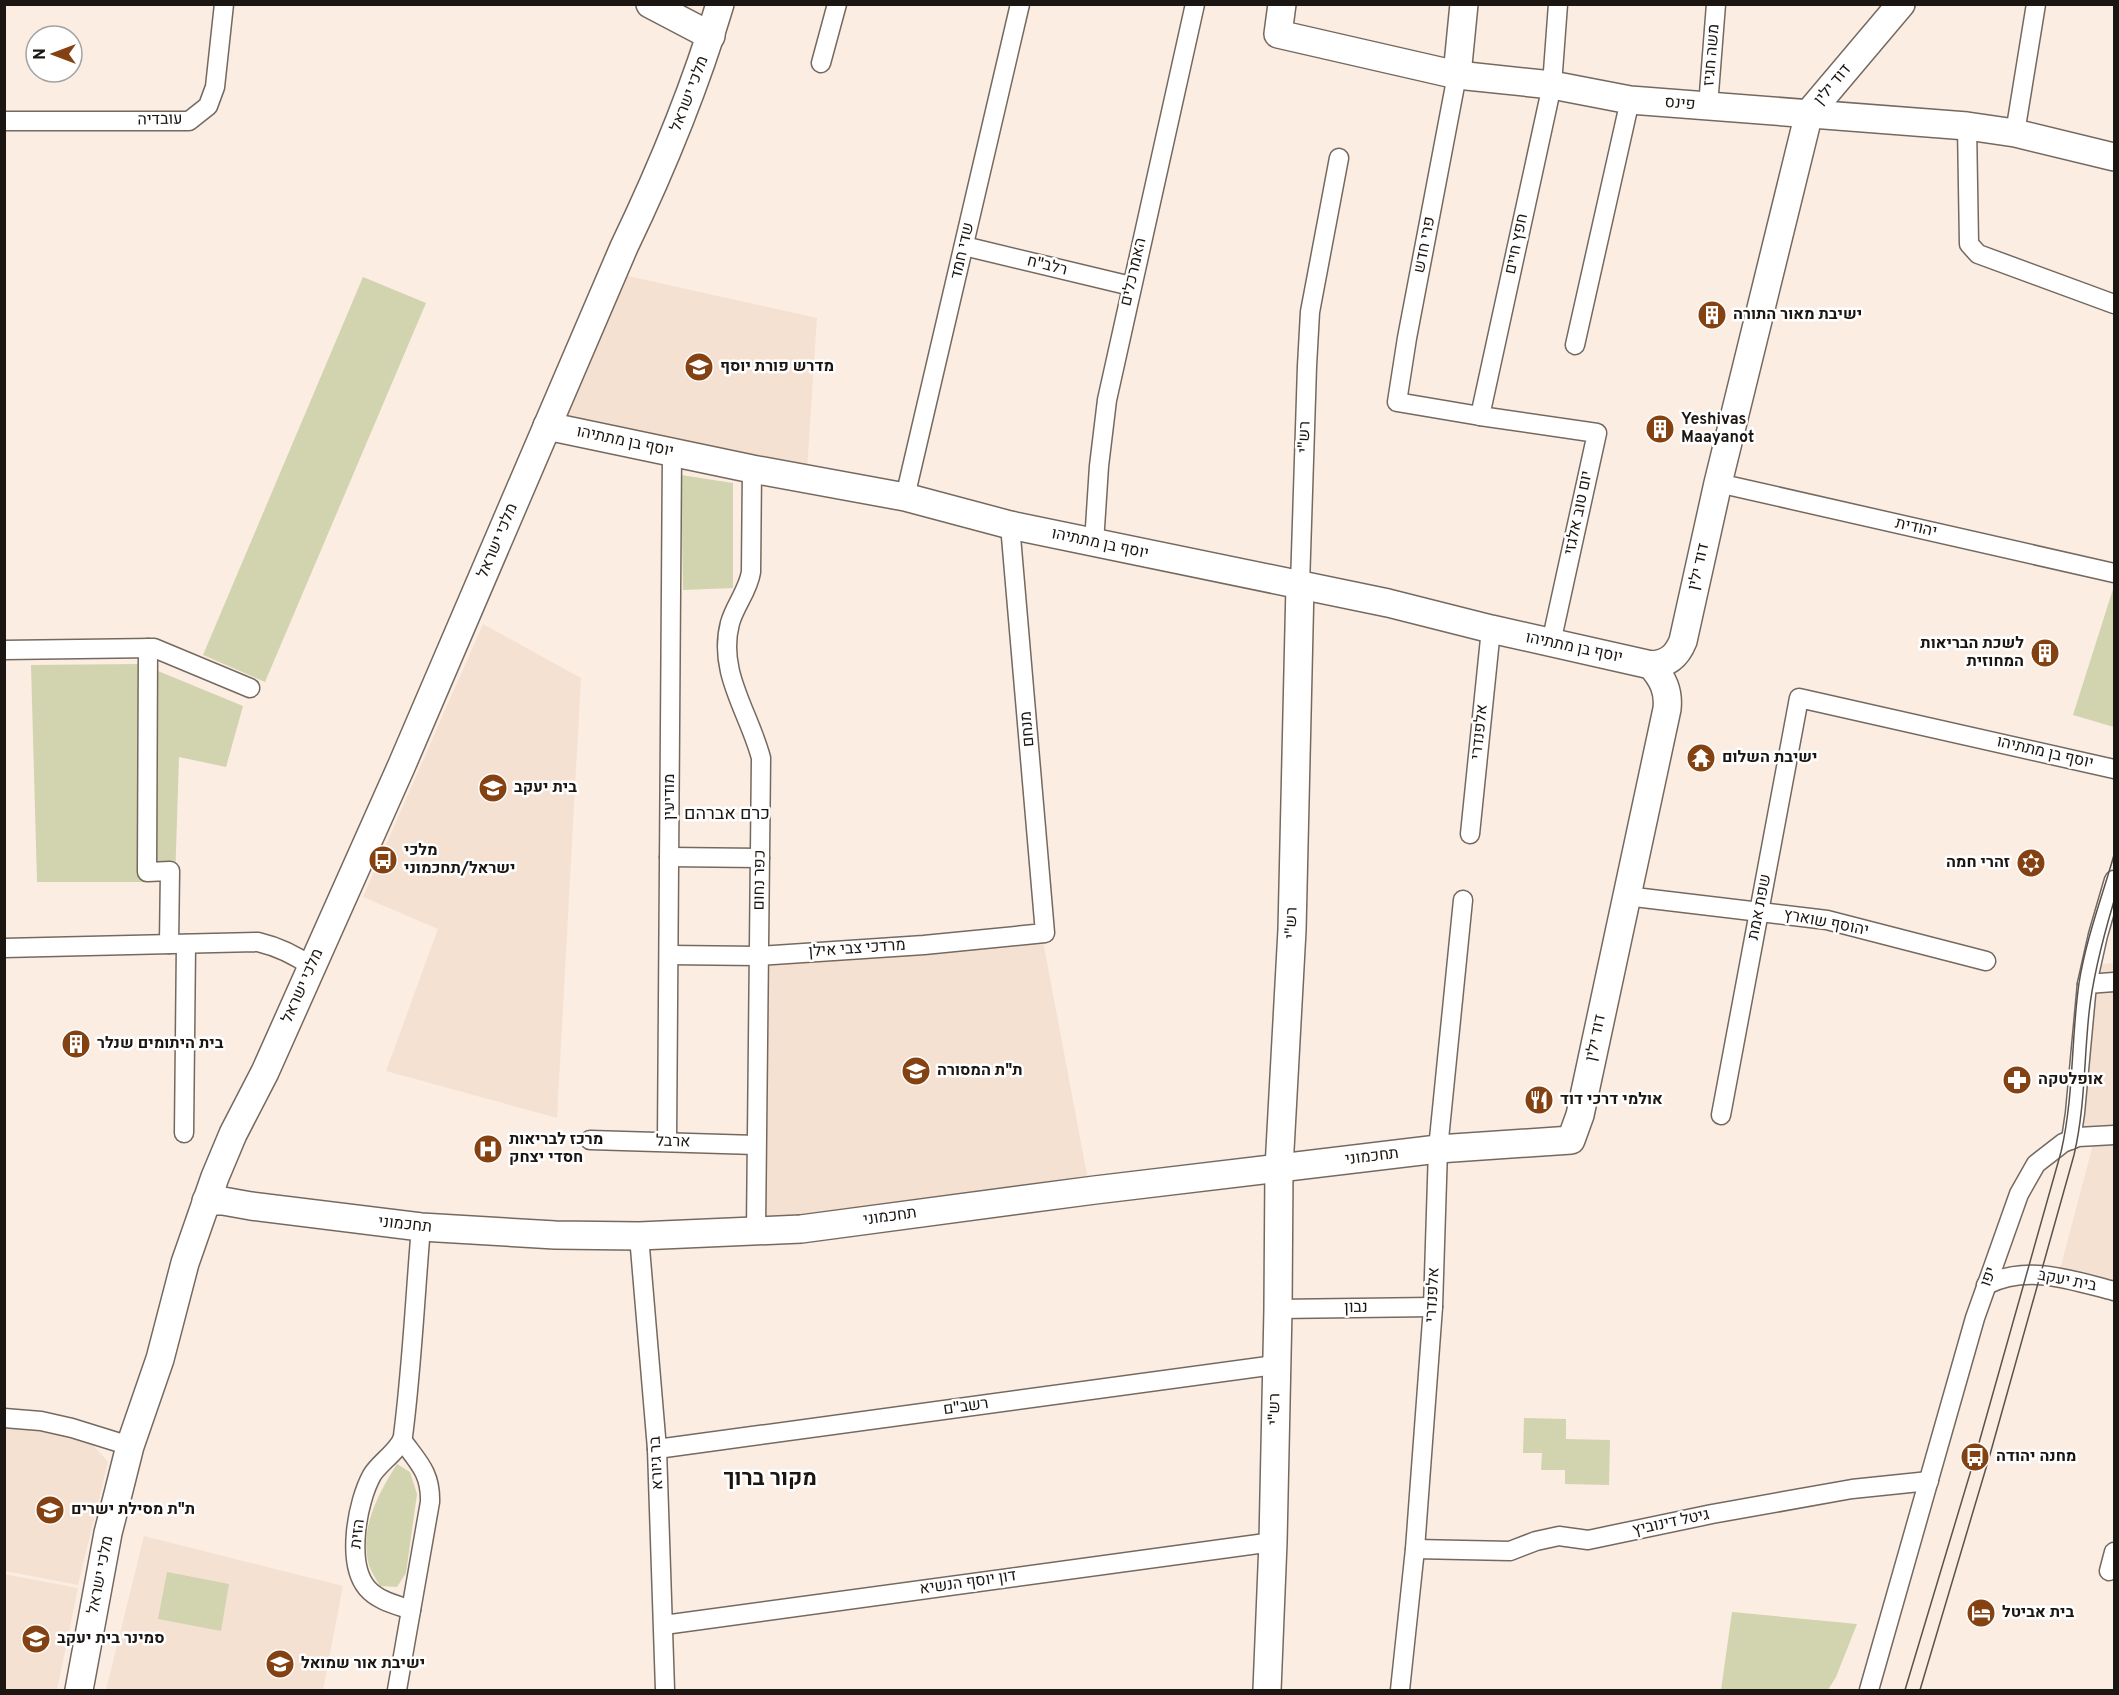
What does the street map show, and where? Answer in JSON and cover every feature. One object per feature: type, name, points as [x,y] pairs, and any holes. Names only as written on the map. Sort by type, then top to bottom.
[{"type":"street","name":"עובדיה","points":[[4,120],[189,120],[208,106],[215,87],[224,4]]},
{"type":"street","points":[[650,4],[711,36]]},
{"type":"street","name":"מלכי ישראל","points":[[79,1690],[108,1533],[130,1446],[160,1359],[192,1287],[215,1201],[265,1072],[406,756],[624,247],[656,180],[696,81],[720,4]]},
{"type":"street","points":[[821,63],[837,4]]},
{"type":"street","name":"שדי חמד","points":[[905,497],[1020,4]]},
{"type":"street","name":"האמרכלים","points":[[1094,543],[1099,466],[1107,400],[1195,4]]},
{"type":"street","name":"פינס","points":[[1282,4],[1278,34],[1457,75],[1552,86],[1630,100],[1966,126],[2015,133],[2115,157]]},
{"type":"street","name":"פרי חדש","points":[[1464,4],[1457,75],[1397,402],[1480,416]]},
{"type":"street","name":"חפץ חיים","points":[[1480,416],[1552,86],[1558,4]]},
{"type":"street","name":"משה חגיז","points":[[1708,106],[1716,4]]},
{"type":"street","name":"דוד ילין","points":[[1571,1140],[1580,1115],[1667,709],[1666,690],[1652,665],[1668,662],[1675,656],[1683,641],[1718,483],[1809,113],[1901,4]]},
{"type":"street","points":[[2015,133],[2036,4]]},
{"type":"street","points":[[1575,345],[1630,100]]},
{"type":"street","points":[[1966,126],[1969,244],[1972,250],[2115,304]]},
{"type":"street","name":"רש\"י","points":[[1266,1690],[1273,1542],[1279,1168],[1292,930],[1307,366],[1310,312],[1339,158]]},
{"type":"street","name":"רלב\"ח","points":[[964,246],[1131,286]]},
{"type":"street","name":"יום טוב אלגזי","points":[[1480,416],[1597,433],[1551,643]]},
{"type":"street","name":"יוסף בן מתתיהו","points":[[547,426],[752,470],[905,497],[1010,525],[1389,603],[1491,630],[1652,665]]},
{"type":"street","name":"מודיעין","points":[[667,1141],[672,452]]},
{"type":"street","name":"כפר נחום","points":[[752,470],[751,572],[749,585],[737,604],[730,624],[727,666],[761,758],[756,1230]]},
{"type":"street","name":"יהודית","points":[[1718,483],[2115,573]]},
{"type":"street","name":"מנחם","points":[[1010,525],[1046,933]]},
{"type":"street","name":"אלפנדרי","points":[[1470,834],[1491,630]]},
{"type":"street","points":[[148,648],[147,872],[170,871],[178,944],[184,1133]]},
{"type":"street","points":[[4,650],[154,648],[250,688]]},
{"type":"street","name":"יוסף בן מתתיהו","points":[[1799,698],[2115,769]]},
{"type":"street","name":"שפת אמת","points":[[1721,1115],[1799,698]]},
{"type":"street","points":[[669,857],[760,858]]},
{"type":"street","points":[[2071,1140],[2087,984],[2098,935],[2115,880]]},
{"type":"street","name":"יהוסף שוארץ","points":[[1626,896],[1827,920],[1986,961]]},
{"type":"street","name":"אלפנדרי","points":[[1400,1690],[1415,1548],[1433,1307],[1438,1149],[1463,900]]},
{"type":"street","name":"מרדכי צבי אילן","points":[[669,955],[759,956],[924,945],[1046,933]]},
{"type":"street","points":[[4,948],[258,942],[280,947],[312,967]]},
{"type":"street","points":[[2087,984],[2115,982]]},
{"type":"street","points":[[2071,1140],[2078,1137],[2115,1135]]},
{"type":"street","name":"ארבל","points":[[590,1140],[756,1145]]},
{"type":"street","name":"תחכמוני","points":[[215,1201],[421,1227],[555,1235],[639,1236],[801,1229],[1095,1190],[1438,1149],[1571,1140]]},
{"type":"street","name":"יפו","points":[[1869,1690],[1975,1318],[2019,1194],[2036,1164],[2063,1143],[2071,1140]]},
{"type":"street","points":[[397,1690],[430,1502],[430,1485],[423,1469],[402,1440],[421,1227]]},
{"type":"street","name":"בר גיורא","points":[[639,1236],[657,1449],[665,1690]]},
{"type":"street","name":"בית יעקב","points":[[1986,1285],[2012,1275],[2040,1274],[2115,1291]]},
{"type":"street","name":"נבון","points":[[1278,1309],[1433,1307]]},
{"type":"street","name":"רשב\"ם","points":[[657,1449],[1275,1365]]},
{"type":"street","points":[[4,1418],[41,1421],[130,1446]]},
{"type":"street","name":"הזית","points":[[402,1440],[373,1474],[369,1483],[362,1500],[354,1554],[358,1574],[367,1589],[380,1599],[411,1610]]},
{"type":"street","name":"גיטל דינוביץ","points":[[1415,1548],[1510,1551],[1536,1541],[1559,1536],[1588,1540],[1852,1490],[1929,1481]]},
{"type":"street","name":"דון יוסף הנשיא","points":[[664,1624],[1273,1542]]},
{"type":"street","points":[[2109,1571],[2115,1552]]},
{"type":"shaded area","name":"מדרש פורת יוסף","points":[[619,274],[817,318],[807,470],[567,416]]},
{"type":"shaded area","name":"בית יעקב","points":[[483,624],[581,678],[557,1118],[386,1071],[438,929],[363,897]]},
{"type":"shaded area","name":"ת\"ת המסורה","points":[[1043,941],[1088,1180],[765,1220],[763,961]]},
{"type":"shaded area","points":[[2114,963],[2114,1291],[2058,1277],[2095,1137],[2071,1140],[2090,965]]},
{"type":"shaded area","name":"ת\"ת מסילת ישרים","points":[[4,1423],[48,1426],[93,1445],[108,1462],[78,1585],[5,1571]]},
{"type":"shaded area","points":[[144,1536],[343,1586],[323,1690],[106,1690]]},
{"type":"shaded area","name":"סמינר בית יעקב","points":[[4,1574],[78,1588],[57,1690],[5,1690]]},
{"type":"green space","points":[[363,277],[426,303],[265,682],[203,655]]},
{"type":"green space","points":[[681,475],[733,483],[733,588],[683,590]]},
{"type":"green space","points":[[2114,586],[2114,727],[2073,715]]},
{"type":"green space","points":[[141,664],[243,706],[226,767],[179,757],[175,882],[37,882],[31,665]]},
{"type":"green space","points":[[1524,1418],[1566,1419],[1566,1439],[1610,1440],[1609,1485],[1565,1484],[1565,1470],[1541,1470],[1542,1453],[1523,1453]]},
{"type":"green space","points":[[397,1464],[410,1472],[417,1494],[406,1573],[397,1587],[380,1586],[369,1565],[366,1538],[377,1500]]},
{"type":"green space","points":[[167,1572],[229,1584],[221,1631],[158,1619]]},
{"type":"green space","points":[[1732,1612],[1857,1624],[1836,1677],[1828,1690],[1721,1690]]},
{"type":"tram line","points":[[1905,1690],[1975,1457],[2061,1152],[2068,1110],[2079,983],[2090,934],[2114,855]]},
{"type":"tram line","points":[[1920,1690],[1989,1458],[2074,1155],[2082,1102],[2091,999],[2099,957],[2114,901]]},
{"type":"place","name":"ישיבת מאור התורה","points":[[1712,315]]},
{"type":"place","name":"מדרש פורת יוסף","points":[[699,367]]},
{"type":"place","name":"Yeshivas Maayanot","points":[[1660,429]]},
{"type":"place","name":"לשכת הבריאות המחוזית","points":[[2045,653]]},
{"type":"place","name":"ישיבת השלום","points":[[1701,758]]},
{"type":"place","name":"בית יעקב","points":[[493,788]]},
{"type":"place","name":"מלכי ישראל/תחכמוני","points":[[383,860]]},
{"type":"place","name":"זהרי חמה","points":[[2031,863]]},
{"type":"place","name":"בית היתומים שנלר","points":[[76,1044]]},
{"type":"place","name":"ת\"ת המסורה","points":[[916,1071]]},
{"type":"place","name":"אופלטקה","points":[[2017,1080]]},
{"type":"place","name":"אולמי דרכי דוד","points":[[1539,1100]]},
{"type":"place","name":"מרכז לבריאות חסדי יצחק","points":[[488,1149]]},
{"type":"place","name":"מחנה יהודה","points":[[1975,1457]]},
{"type":"place","name":"ת\"ת מסילת ישרים","points":[[50,1510]]},
{"type":"place","name":"בית אביטל","points":[[1981,1613]]},
{"type":"place","name":"סמינר בית יעקב","points":[[36,1639]]},
{"type":"place","name":"ישיבת אור שמואל","points":[[280,1664]]},
{"type":"district","name":"כרם אברהם","points":[[727,814]]},
{"type":"district","name":"מקור ברוך","points":[[770,1479]]}]
